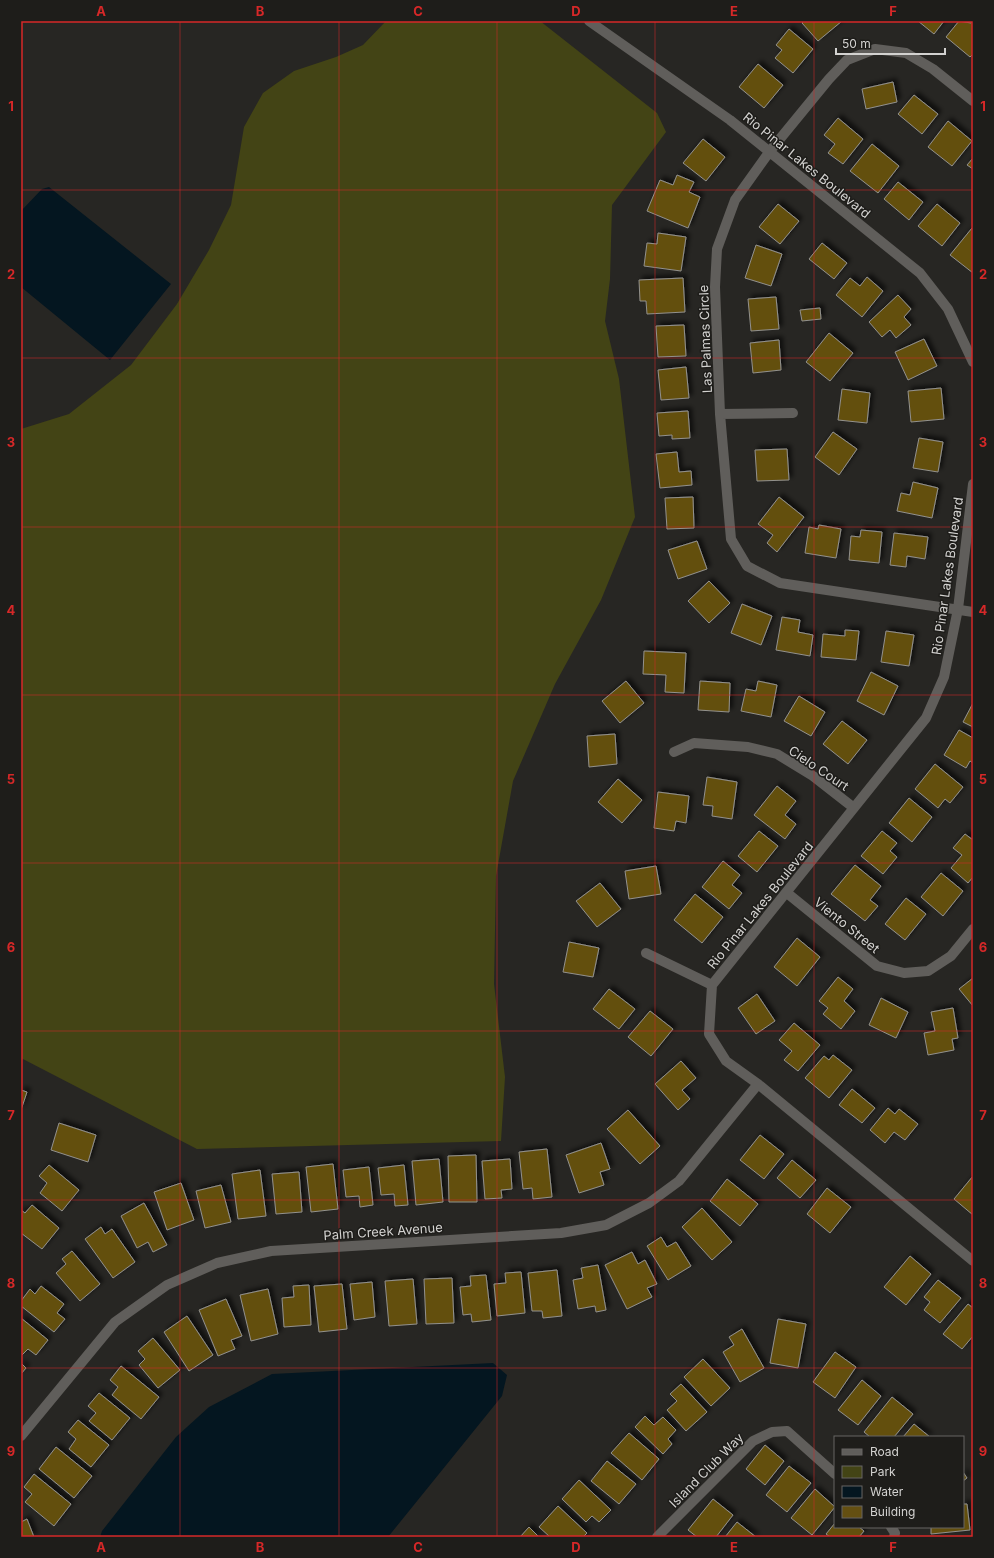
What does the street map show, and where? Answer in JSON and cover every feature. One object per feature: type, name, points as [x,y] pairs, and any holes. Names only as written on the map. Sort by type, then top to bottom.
[{"type":"street","name":"Rio Pinar Lakes Boulevard","points":[[589,21],[730,120],[920,273],[948,309],[973,362]]},
{"type":"street","name":"Las Palmas Circle","points":[[973,101],[933,69],[906,53],[875,49],[847,60],[770,151],[735,200],[717,249],[715,287],[720,414],[731,539],[747,566],[780,583],[973,612]]},
{"type":"street","points":[[720,414],[793,413]]},
{"type":"street","name":"Rio Pinar Lakes Boulevard","points":[[973,484],[958,609],[944,676],[926,718],[712,985],[709,1034],[726,1061],[758,1084],[973,1261]]},
{"type":"street","name":"Cielo Court","points":[[674,752],[694,743],[748,747],[777,754],[813,776],[854,808]]},
{"type":"street","name":"Viento Street","points":[[787,892],[877,966],[904,973],[928,971],[951,956],[973,929]]},
{"type":"street","points":[[646,953],[712,985]]},
{"type":"street","name":"Palm Creek Avenue","points":[[21,1436],[115,1322],[167,1285],[217,1263],[271,1251],[561,1233],[606,1225],[649,1203],[679,1181],[758,1084]]},
{"type":"street","name":"Island Club Way","points":[[657,1537],[753,1441],[772,1432],[787,1431],[834,1473]]},
{"type":"street","points":[[892,1528],[895,1533],[894,1537]]},
{"type":"green space","points":[[386,21],[540,21],[657,113],[666,132],[612,205],[610,279],[605,321],[619,379],[635,517],[601,600],[555,684],[513,781],[496,876],[494,984],[505,1077],[501,1141],[197,1149],[21,1058],[21,429],[69,414],[131,365],[177,304],[209,250],[231,205],[244,127],[263,93],[294,71],[336,57],[363,45]]},
{"type":"water","points":[[49,187],[171,284],[110,360],[21,287],[21,211],[42,189]]},
{"type":"water","points":[[493,1363],[507,1375],[502,1396],[388,1537],[100,1537],[102,1531],[176,1437],[209,1407],[272,1374]]},
{"type":"building","points":[[804,21],[842,21],[818,41],[802,23]]},
{"type":"building","points":[[918,21],[944,21],[934,34]]},
{"type":"building","points":[[959,21],[971,23],[973,21],[973,54],[970,57],[946,37]]},
{"type":"building","points":[[789,29],[813,49],[793,73],[775,58],[782,50],[776,45]]},
{"type":"building","points":[[758,64],[783,85],[764,108],[739,87]]},
{"type":"building","points":[[893,82],[897,102],[866,109],[862,89]]},
{"type":"building","points":[[914,95],[938,114],[922,134],[898,114]]},
{"type":"building","points":[[838,118],[863,139],[843,164],[828,153],[835,144],[824,135]]},
{"type":"building","points":[[948,121],[972,141],[952,166],[928,147]]},
{"type":"building","points":[[703,139],[725,157],[706,181],[683,163]]},
{"type":"building","points":[[872,144],[899,166],[878,193],[850,171]]},
{"type":"building","points":[[973,158],[973,169],[967,165]]},
{"type":"building","points":[[677,175],[694,182],[689,192],[700,197],[688,228],[647,211],[660,180],[673,185]]},
{"type":"building","points":[[898,182],[923,202],[909,220],[884,199]]},
{"type":"building","points":[[778,204],[799,221],[780,244],[759,227]]},
{"type":"building","points":[[937,204],[960,223],[942,246],[918,226]]},
{"type":"building","points":[[972,228],[973,230],[973,273],[950,255]]},
{"type":"building","points":[[658,233],[686,237],[681,271],[644,266],[647,243],[657,244]]},
{"type":"building","points":[[822,243],[847,263],[834,279],[809,259]]},
{"type":"building","points":[[756,245],[782,254],[771,286],[745,278]]},
{"type":"building","points":[[867,277],[883,291],[862,317],[836,295],[850,278],[860,286]]},
{"type":"building","points":[[683,278],[685,312],[647,314],[646,301],[640,301],[639,280]]},
{"type":"building","points":[[898,295],[911,309],[904,317],[911,325],[896,338],[890,330],[882,337],[869,322]]},
{"type":"building","points":[[776,297],[779,329],[751,331],[748,299]]},
{"type":"building","points":[[820,308],[821,319],[802,321],[800,310]]},
{"type":"building","points":[[684,325],[686,356],[658,357],[656,326]]},
{"type":"building","points":[[829,333],[853,353],[830,381],[806,362]]},
{"type":"building","points":[[924,339],[937,366],[908,380],[895,352]]},
{"type":"building","points":[[779,340],[781,370],[753,373],[750,343]]},
{"type":"building","points":[[686,367],[689,398],[661,400],[658,370]]},
{"type":"building","points":[[941,388],[944,419],[911,422],[908,391]]},
{"type":"building","points":[[842,389],[870,393],[867,423],[838,420]]},
{"type":"building","points":[[688,411],[690,438],[672,439],[672,435],[659,436],[657,413]]},
{"type":"building","points":[[833,432],[857,449],[839,475],[815,457]]},
{"type":"building","points":[[919,438],[943,442],[938,472],[913,468]]},
{"type":"building","points":[[787,449],[789,480],[757,481],[755,450]]},
{"type":"building","points":[[677,452],[679,472],[691,471],[692,485],[660,488],[656,454]]},
{"type":"building","points":[[913,482],[938,488],[932,518],[897,511],[901,493],[910,495]]},
{"type":"building","points":[[693,497],[694,528],[667,529],[665,498]]},
{"type":"building","points":[[779,497],[804,517],[777,552],[767,543],[773,535],[758,524]]},
{"type":"building","points":[[819,525],[841,529],[836,558],[805,553],[809,527],[818,529]]},
{"type":"building","points":[[861,530],[882,532],[879,563],[849,560],[851,536],[860,537]]},
{"type":"building","points":[[894,533],[928,537],[925,559],[907,556],[906,567],[890,565]]},
{"type":"building","points":[[697,541],[707,569],[678,579],[668,550]]},
{"type":"building","points":[[709,581],[730,603],[709,623],[688,601]]},
{"type":"building","points":[[742,604],[772,616],[761,645],[731,633]]},
{"type":"building","points":[[782,617],[800,620],[798,632],[813,635],[810,656],[776,650]]},
{"type":"building","points":[[845,630],[859,631],[856,660],[821,657],[823,634],[845,636]]},
{"type":"building","points":[[886,631],[914,635],[909,666],[881,662]]},
{"type":"building","points":[[644,651],[686,653],[684,693],[665,692],[666,675],[643,674]]},
{"type":"building","points":[[871,672],[898,686],[884,715],[857,701]]},
{"type":"building","points":[[626,681],[644,703],[620,723],[602,701]]},
{"type":"building","points":[[700,681],[730,683],[729,712],[698,710]]},
{"type":"building","points":[[758,681],[777,685],[771,717],[741,711],[746,689],[756,691]]},
{"type":"building","points":[[799,696],[825,712],[811,736],[784,721]]},
{"type":"building","points":[[973,703],[973,727],[963,722]]},
{"type":"building","points":[[842,721],[867,740],[848,764],[823,744]]},
{"type":"building","points":[[959,730],[973,738],[973,763],[970,761],[966,768],[944,755]]},
{"type":"building","points":[[615,734],[617,764],[589,767],[587,736]]},
{"type":"building","points":[[935,764],[963,787],[950,803],[945,799],[938,808],[915,789]]},
{"type":"building","points":[[707,777],[737,782],[732,819],[712,816],[713,806],[703,805]]},
{"type":"building","points":[[618,779],[642,800],[622,823],[598,802]]},
{"type":"building","points":[[777,786],[796,801],[785,815],[796,824],[785,839],[754,815]]},
{"type":"building","points":[[658,792],[689,796],[686,823],[676,821],[674,831],[654,828]]},
{"type":"building","points":[[909,798],[932,817],[912,842],[889,823]]},
{"type":"building","points":[[759,831],[778,846],[757,872],[738,856]]},
{"type":"building","points":[[882,831],[897,843],[890,851],[897,857],[883,874],[861,856]]},
{"type":"building","points":[[965,834],[973,840],[973,877],[968,883],[951,868],[962,855],[953,848]]},
{"type":"building","points":[[723,861],[740,875],[732,885],[742,893],[729,909],[702,887]]},
{"type":"building","points":[[855,865],[881,886],[870,900],[878,906],[865,921],[831,894]]},
{"type":"building","points":[[656,866],[661,894],[629,899],[625,871]]},
{"type":"building","points":[[941,873],[963,891],[943,916],[921,897]]},
{"type":"building","points":[[600,883],[621,909],[597,927],[576,901]]},
{"type":"building","points":[[695,894],[723,917],[702,943],[674,920]]},
{"type":"building","points":[[906,898],[926,914],[905,940],[885,924]]},
{"type":"building","points":[[797,938],[820,957],[797,986],[774,967]]},
{"type":"building","points":[[569,942],[599,948],[593,977],[563,972]]},
{"type":"building","points":[[838,977],[853,989],[844,1001],[855,1011],[841,1029],[823,1014],[828,1008],[819,1001]]},
{"type":"building","points":[[973,978],[973,1006],[959,989]]},
{"type":"building","points":[[609,989],[635,1009],[619,1029],[593,1009]]},
{"type":"building","points":[[757,994],[775,1021],[756,1034],[738,1008]]},
{"type":"building","points":[[881,998],[908,1012],[896,1038],[869,1025]]},
{"type":"building","points":[[953,1008],[958,1038],[952,1039],[954,1050],[928,1055],[924,1033],[935,1031],[931,1012]]},
{"type":"building","points":[[650,1011],[673,1029],[651,1056],[628,1037]]},
{"type":"building","points":[[794,1023],[820,1045],[798,1071],[784,1060],[792,1051],[779,1040]]},
{"type":"building","points":[[833,1055],[852,1070],[829,1098],[805,1078],[824,1056],[829,1060]]},
{"type":"building","points":[[681,1061],[696,1078],[682,1090],[690,1099],[678,1110],[655,1084]]},
{"type":"building","points":[[852,1089],[875,1108],[862,1123],[839,1105]]},
{"type":"building","points":[[21,1090],[27,1092],[21,1110]]},
{"type":"building","points":[[888,1108],[895,1114],[899,1109],[918,1124],[905,1140],[894,1132],[885,1143],[870,1130]]},
{"type":"building","points":[[628,1110],[660,1146],[640,1164],[607,1129]]},
{"type":"building","points":[[59,1123],[96,1135],[88,1162],[51,1150]]},
{"type":"building","points":[[760,1135],[784,1154],[764,1179],[740,1160]]},
{"type":"building","points":[[601,1143],[610,1169],[600,1172],[604,1185],[579,1193],[566,1155]]},
{"type":"building","points":[[547,1149],[552,1197],[533,1199],[532,1188],[523,1189],[519,1152]]},
{"type":"building","points":[[476,1155],[477,1202],[449,1202],[448,1156]]},
{"type":"building","points":[[439,1159],[443,1202],[416,1205],[412,1161]]},
{"type":"building","points":[[510,1159],[512,1189],[501,1190],[502,1198],[485,1199],[482,1161]]},
{"type":"building","points":[[792,1160],[816,1180],[800,1198],[777,1178]]},
{"type":"building","points":[[333,1164],[338,1209],[311,1212],[306,1167]]},
{"type":"building","points":[[49,1165],[79,1190],[62,1211],[40,1193],[47,1183],[39,1176]]},
{"type":"building","points":[[404,1165],[408,1205],[395,1206],[394,1194],[381,1195],[378,1168]]},
{"type":"building","points":[[369,1167],[373,1205],[360,1207],[359,1196],[346,1197],[343,1170]]},
{"type":"building","points":[[260,1170],[266,1216],[238,1219],[232,1174]]},
{"type":"building","points":[[299,1172],[302,1212],[276,1214],[272,1174]]},
{"type":"building","points":[[973,1176],[973,1215],[954,1199]]},
{"type":"building","points":[[727,1179],[758,1204],[740,1226],[710,1201]]},
{"type":"building","points":[[181,1183],[194,1220],[167,1230],[154,1192]]},
{"type":"building","points":[[221,1185],[231,1222],[205,1228],[196,1191]]},
{"type":"building","points":[[827,1188],[851,1207],[830,1233],[807,1214]]},
{"type":"building","points":[[144,1203],[167,1245],[153,1252],[148,1242],[137,1248],[121,1216]]},
{"type":"building","points":[[32,1205],[59,1228],[42,1249],[21,1233],[21,1210],[25,1213]]},
{"type":"building","points":[[702,1208],[732,1242],[712,1260],[682,1227]]},
{"type":"building","points":[[101,1227],[105,1234],[112,1229],[135,1262],[113,1278],[85,1239]]},
{"type":"building","points":[[661,1237],[667,1247],[676,1242],[691,1266],[668,1280],[647,1246]]},
{"type":"building","points":[[72,1251],[100,1284],[80,1301],[56,1273],[66,1264],[62,1259]]},
{"type":"building","points":[[632,1252],[638,1264],[645,1260],[657,1284],[647,1288],[652,1297],[627,1309],[605,1265]]},
{"type":"building","points":[[910,1256],[931,1274],[906,1305],[884,1287]]},
{"type":"building","points":[[598,1265],[606,1310],[596,1312],[595,1306],[578,1309],[573,1280],[583,1278],[581,1268]]},
{"type":"building","points":[[557,1270],[562,1316],[543,1318],[542,1311],[532,1311],[528,1273]]},
{"type":"building","points":[[521,1272],[525,1313],[497,1316],[494,1284],[506,1283],[505,1273]]},
{"type":"building","points":[[486,1275],[491,1320],[472,1322],[471,1314],[463,1315],[460,1287],[471,1286],[470,1276]]},
{"type":"building","points":[[452,1278],[454,1323],[426,1324],[424,1279]]},
{"type":"building","points":[[413,1279],[417,1324],[389,1326],[385,1281]]},
{"type":"building","points":[[938,1280],[961,1298],[940,1323],[924,1310],[930,1302],[924,1297]]},
{"type":"building","points":[[372,1282],[375,1317],[354,1320],[350,1284]]},
{"type":"building","points":[[342,1284],[347,1329],[319,1332],[314,1286]]},
{"type":"building","points":[[309,1285],[311,1325],[284,1327],[282,1298],[294,1297],[293,1286]]},
{"type":"building","points":[[41,1286],[64,1304],[57,1313],[65,1319],[54,1332],[21,1306],[21,1301],[30,1289],[35,1294]]},
{"type":"building","points":[[268,1289],[278,1334],[251,1341],[240,1295]]},
{"type":"building","points":[[226,1299],[242,1336],[231,1340],[235,1349],[218,1356],[199,1310]]},
{"type":"building","points":[[968,1304],[973,1308],[973,1336],[962,1349],[943,1334]]},
{"type":"building","points":[[187,1316],[213,1355],[189,1371],[164,1332]]},
{"type":"building","points":[[21,1318],[48,1340],[36,1355],[28,1349],[22,1355],[21,1354]]},
{"type":"building","points":[[778,1319],[806,1324],[798,1368],[770,1363]]},
{"type":"building","points":[[742,1329],[764,1368],[740,1382],[723,1352],[734,1345],[729,1337]]},
{"type":"building","points":[[153,1338],[180,1370],[158,1388],[139,1365],[145,1359],[138,1351]]},
{"type":"building","points":[[835,1352],[856,1367],[835,1398],[813,1382]]},
{"type":"building","points":[[703,1359],[730,1388],[711,1406],[684,1377]]},
{"type":"building","points":[[21,1363],[26,1368],[21,1374]]},
{"type":"building","points":[[121,1366],[159,1397],[141,1419],[112,1395],[118,1387],[110,1380]]},
{"type":"building","points":[[862,1380],[881,1396],[858,1425],[838,1410]]},
{"type":"building","points":[[681,1384],[707,1412],[686,1431],[667,1410],[677,1401],[670,1394]]},
{"type":"building","points":[[99,1393],[130,1418],[112,1440],[89,1421],[96,1413],[88,1406]]},
{"type":"building","points":[[892,1397],[913,1414],[895,1436],[869,1436],[864,1432]]},
{"type":"building","points":[[645,1416],[654,1425],[663,1417],[676,1430],[668,1439],[672,1444],[663,1454],[635,1427]]},
{"type":"building","points":[[78,1420],[109,1445],[91,1467],[69,1449],[76,1439],[68,1432]]},
{"type":"building","points":[[914,1424],[929,1436],[904,1436]]},
{"type":"building","points":[[629,1433],[659,1459],[642,1480],[611,1453]]},
{"type":"building","points":[[765,1445],[784,1461],[765,1485],[746,1469]]},
{"type":"building","points":[[56,1447],[92,1476],[74,1498],[39,1469]]},
{"type":"building","points":[[607,1461],[636,1484],[619,1504],[591,1481]]},
{"type":"building","points":[[789,1466],[811,1483],[787,1512],[766,1495]]},
{"type":"building","points":[[34,1474],[71,1504],[54,1526],[25,1502],[32,1494],[24,1487]]},
{"type":"building","points":[[964,1474],[967,1478],[964,1480]]},
{"type":"building","points":[[579,1480],[611,1510],[599,1522],[592,1516],[586,1522],[562,1499]]},
{"type":"building","points":[[815,1489],[834,1506],[834,1508],[812,1535],[791,1518]]},
{"type":"building","points":[[713,1499],[733,1515],[716,1537],[697,1537],[688,1530]]},
{"type":"building","points":[[964,1504],[967,1504],[970,1530],[931,1534],[931,1528],[964,1528]]},
{"type":"building","points":[[558,1506],[587,1533],[583,1537],[550,1537],[539,1527]]},
{"type":"building","points":[[27,1519],[34,1537],[21,1537],[21,1522]]},
{"type":"building","points":[[737,1522],[756,1537],[725,1537]]},
{"type":"building","points":[[834,1524],[834,1528],[860,1528],[864,1531],[859,1537],[830,1537],[826,1534]]},
{"type":"building","points":[[529,1527],[539,1537],[520,1537]]}]
